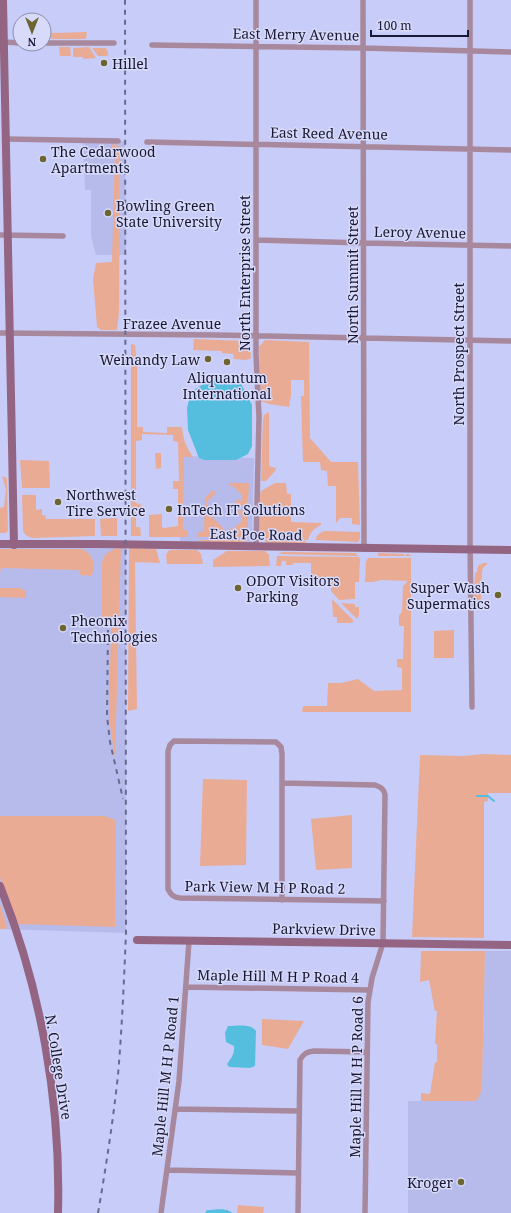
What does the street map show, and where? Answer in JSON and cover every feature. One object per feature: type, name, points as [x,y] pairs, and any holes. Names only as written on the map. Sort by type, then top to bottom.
[{"type":"street","points":[[3,0],[2,42],[6,139],[4,235],[10,334],[14,545]]},
{"type":"street","name":"North Enterprise Street","points":[[256,0],[256,336],[259,417],[256,547]]},
{"type":"street","name":"North Summit Street","points":[[363,0],[364,549]]},
{"type":"street","name":"North Prospect Street","points":[[470,0],[470,550],[472,707]]},
{"type":"street","points":[[52,43],[114,44]]},
{"type":"street","name":"East Merry Avenue","points":[[152,45],[511,52]]},
{"type":"street","points":[[6,139],[118,141]]},
{"type":"street","name":"East Reed Avenue","points":[[147,142],[511,150]]},
{"type":"street","points":[[4,235],[63,236]]},
{"type":"street","name":"Leroy Avenue","points":[[256,240],[364,244],[511,246]]},
{"type":"street","name":"Frazee Avenue","points":[[0,333],[256,336],[511,342]]},
{"type":"street","name":"East Poe Road","points":[[0,544],[511,550]]},
{"type":"street","name":"Park View M H P Road 2","points":[[282,783],[281,747],[276,742],[174,741],[168,750],[168,889],[170,894],[174,897],[180,898],[384,901]]},
{"type":"street","points":[[282,783],[282,900]]},
{"type":"street","name":"Maple Hill M H P Road 6","points":[[282,783],[375,785],[380,786],[384,790],[385,795],[383,943],[370,990],[365,1213]]},
{"type":"street","name":"N. College Drive","points":[[0,886],[15,929],[36,1003],[44,1041],[50,1079],[57,1156],[58,1213]]},
{"type":"street","name":"Parkview Drive","points":[[137,940],[511,945]]},
{"type":"street","name":"Maple Hill M H P Road 1","points":[[161,1213],[175,1109],[189,941]]},
{"type":"street","name":"Maple Hill M H P Road 4","points":[[186,987],[370,990]]},
{"type":"street","points":[[298,1213],[300,1060],[307,1052],[314,1051],[368,1052]]},
{"type":"street","points":[[175,1109],[299,1111]]},
{"type":"street","points":[[167,1170],[298,1173]]},
{"type":"shaded area","points":[[87,32],[86,39],[52,39],[52,33]]},
{"type":"shaded area","points":[[59,47],[70,47],[71,56],[60,56]]},
{"type":"shaded area","points":[[89,47],[96,58],[83,59],[83,57],[73,57],[73,48]]},
{"type":"shaded area","points":[[92,48],[106,48],[108,56],[98,56]]},
{"type":"shaded area","name":"Bowling Green State University","points":[[83,140],[125,141],[126,255],[96,255],[91,236],[91,190],[85,190]]},
{"type":"shaded area","points":[[111,144],[120,146],[119,313],[117,330],[101,330],[97,327],[93,279],[96,263],[112,262],[115,151],[111,151]]},
{"type":"shaded area","points":[[194,339],[246,341],[250,345],[251,358],[246,360],[234,359],[233,354],[222,353],[222,351],[193,350]]},
{"type":"shaded area","points":[[265,340],[309,342],[310,438],[331,462],[358,462],[360,525],[352,524],[352,518],[340,518],[336,523],[336,486],[328,486],[327,471],[321,470],[320,462],[303,462],[301,396],[304,396],[304,380],[291,380],[289,407],[269,404],[261,401],[259,347]]},
{"type":"shaded area","points":[[131,344],[135,345],[137,366],[137,427],[143,427],[143,432],[167,433],[167,427],[182,427],[185,443],[193,457],[184,457],[183,530],[187,530],[188,537],[149,537],[149,515],[162,514],[162,527],[164,528],[178,526],[178,489],[173,489],[173,481],[179,481],[178,442],[173,441],[173,435],[142,434],[142,440],[136,441],[136,503],[140,504],[142,507],[136,510],[136,527],[140,527],[141,536],[131,536]]},
{"type":"shaded area","points":[[218,377],[228,377],[241,384],[252,405],[252,446],[248,454],[236,460],[204,460],[199,458],[188,430],[187,408],[191,392]]},
{"type":"shaded area","points":[[269,412],[269,466],[276,468],[266,481],[261,481],[263,419],[264,415]]},
{"type":"shaded area","points":[[155,453],[161,453],[161,468],[156,469]]},
{"type":"shaded area","points":[[182,456],[254,458],[252,543],[180,542]]},
{"type":"shaded area","points":[[20,460],[49,461],[50,488],[22,488]]},
{"type":"shaded area","points":[[2,476],[7,478],[8,531],[6,533],[0,533],[0,508],[4,507],[6,489]]},
{"type":"shaded area","points":[[229,483],[249,483],[248,506],[236,506],[234,504],[238,499],[242,502],[242,495],[232,485],[230,487]]},
{"type":"shaded area","points":[[275,483],[286,483],[287,494],[291,494],[291,522],[321,523],[321,525],[313,531],[308,540],[262,539],[259,535],[261,491]]},
{"type":"shaded area","points":[[213,490],[216,493],[206,503],[209,507],[206,511],[225,530],[226,529],[226,537],[197,537],[197,533],[204,531],[205,498]]},
{"type":"shaded area","points":[[22,495],[36,495],[36,510],[42,509],[42,515],[45,515],[46,519],[95,519],[95,536],[33,538],[28,536],[23,530]]},
{"type":"shaded area","points":[[248,510],[248,538],[230,537],[229,527],[232,530],[242,521],[241,514],[239,516],[233,511]]},
{"type":"shaded area","points":[[117,518],[117,536],[101,536],[100,519]]},
{"type":"shaded area","points":[[324,531],[360,532],[360,539],[358,542],[316,540],[317,535]]},
{"type":"shaded area","points":[[198,540],[249,540],[243,543],[202,542]]},
{"type":"shaded area","points":[[263,540],[307,541],[305,543],[268,543]]},
{"type":"shaded area","points":[[0,544],[126,545],[126,933],[0,929]]},
{"type":"shaded area","points":[[121,548],[115,758],[109,719],[111,627],[102,627],[102,563],[108,552]]},
{"type":"shaded area","points":[[129,548],[156,549],[160,563],[135,562],[137,709],[128,711]]},
{"type":"shaded area","points":[[0,549],[82,549],[89,554],[93,560],[94,568],[91,576],[80,575],[79,570],[1,568],[0,573]]},
{"type":"shaded area","points":[[169,550],[197,550],[201,554],[203,564],[167,564],[166,555]]},
{"type":"shaded area","points":[[227,551],[265,551],[269,555],[270,566],[213,567],[213,560]]},
{"type":"shaded area","points":[[283,552],[355,553],[359,556],[278,554]]},
{"type":"shaded area","points":[[378,553],[404,554],[404,556],[378,556]]},
{"type":"shaded area","points":[[277,556],[359,557],[359,582],[355,582],[355,599],[339,600],[331,591],[331,579],[311,579],[311,563],[293,563],[293,565],[286,565],[286,561],[282,561],[281,566],[276,566]]},
{"type":"shaded area","points":[[368,558],[411,558],[411,712],[302,712],[303,706],[327,706],[328,683],[341,683],[358,679],[374,691],[402,690],[402,668],[397,667],[397,659],[403,659],[404,626],[399,626],[399,615],[402,612],[403,586],[408,581],[381,580],[365,582],[366,562]]},
{"type":"shaded area","points":[[483,563],[488,563],[483,568],[482,572],[481,601],[475,601],[475,573],[477,572],[478,566]]},
{"type":"shaded area","points":[[0,588],[22,588],[22,590],[26,590],[26,598],[0,597]]},
{"type":"shaded area","points":[[332,599],[354,621],[351,623],[337,623],[337,617],[333,617]]},
{"type":"shaded area","points":[[341,603],[355,604],[355,607],[359,607],[359,615],[357,619]]},
{"type":"shaded area","points":[[454,630],[454,658],[434,658],[434,631]]},
{"type":"shaded area","points":[[484,754],[511,755],[511,793],[488,793],[488,801],[484,802],[484,938],[412,937],[420,755],[463,756]]},
{"type":"shaded area","points":[[203,779],[247,780],[246,865],[200,866]]},
{"type":"shaded area","points":[[352,815],[352,868],[316,870],[311,819]]},
{"type":"shaded area","points":[[0,816],[104,816],[116,820],[115,927],[17,924],[0,878]]},
{"type":"shaded area","points":[[0,904],[7,926],[6,929],[0,929]]},
{"type":"shaded area","points":[[421,951],[485,951],[482,1086],[480,1095],[476,1101],[421,1101],[421,1093],[430,1094],[435,1062],[437,1062],[437,1044],[435,1044],[437,1011],[435,1011],[429,980],[420,982]]},
{"type":"shaded area","points":[[485,951],[511,951],[511,1213],[408,1213],[408,1101],[475,1101],[482,1086]]},
{"type":"shaded area","points":[[262,1019],[304,1021],[288,1049],[262,1045]]},
{"type":"shaded area","points":[[239,1025],[254,1028],[256,1031],[255,1066],[250,1068],[229,1067],[227,1064],[234,1051],[234,1046],[226,1042],[225,1033],[228,1026]]},
{"type":"shaded area","points":[[238,1205],[264,1207],[263,1213],[237,1213]]},
{"type":"shaded area","points":[[224,1209],[232,1213],[205,1213],[207,1210]]},
{"type":"waterway","points":[[477,796],[488,796],[494,801]]},
{"type":"railway","points":[[98,1213],[118,1075],[126,933],[125,0]]},
{"type":"railway","points":[[108,630],[107,716],[110,742],[123,799]]},
{"type":"place","name":"Hillel","points":[[104,63]]},
{"type":"place","name":"The Cedarwood Apartments","points":[[43,159]]},
{"type":"place","name":"Bowling Green State University","points":[[108,213]]},
{"type":"place","name":"Weinandy Law","points":[[208,359]]},
{"type":"place","name":"Aliquantum International","points":[[227,362]]},
{"type":"place","name":"Northwest Tire Service","points":[[58,502]]},
{"type":"place","name":"InTech IT Solutions","points":[[169,509]]},
{"type":"place","name":"ODOT Visitors Parking","points":[[238,588]]},
{"type":"place","name":"Super Wash Supermatics","points":[[498,595]]},
{"type":"place","name":"Pheonix Technologies","points":[[63,628]]},
{"type":"place","name":"Kroger","points":[[461,1182]]}]
